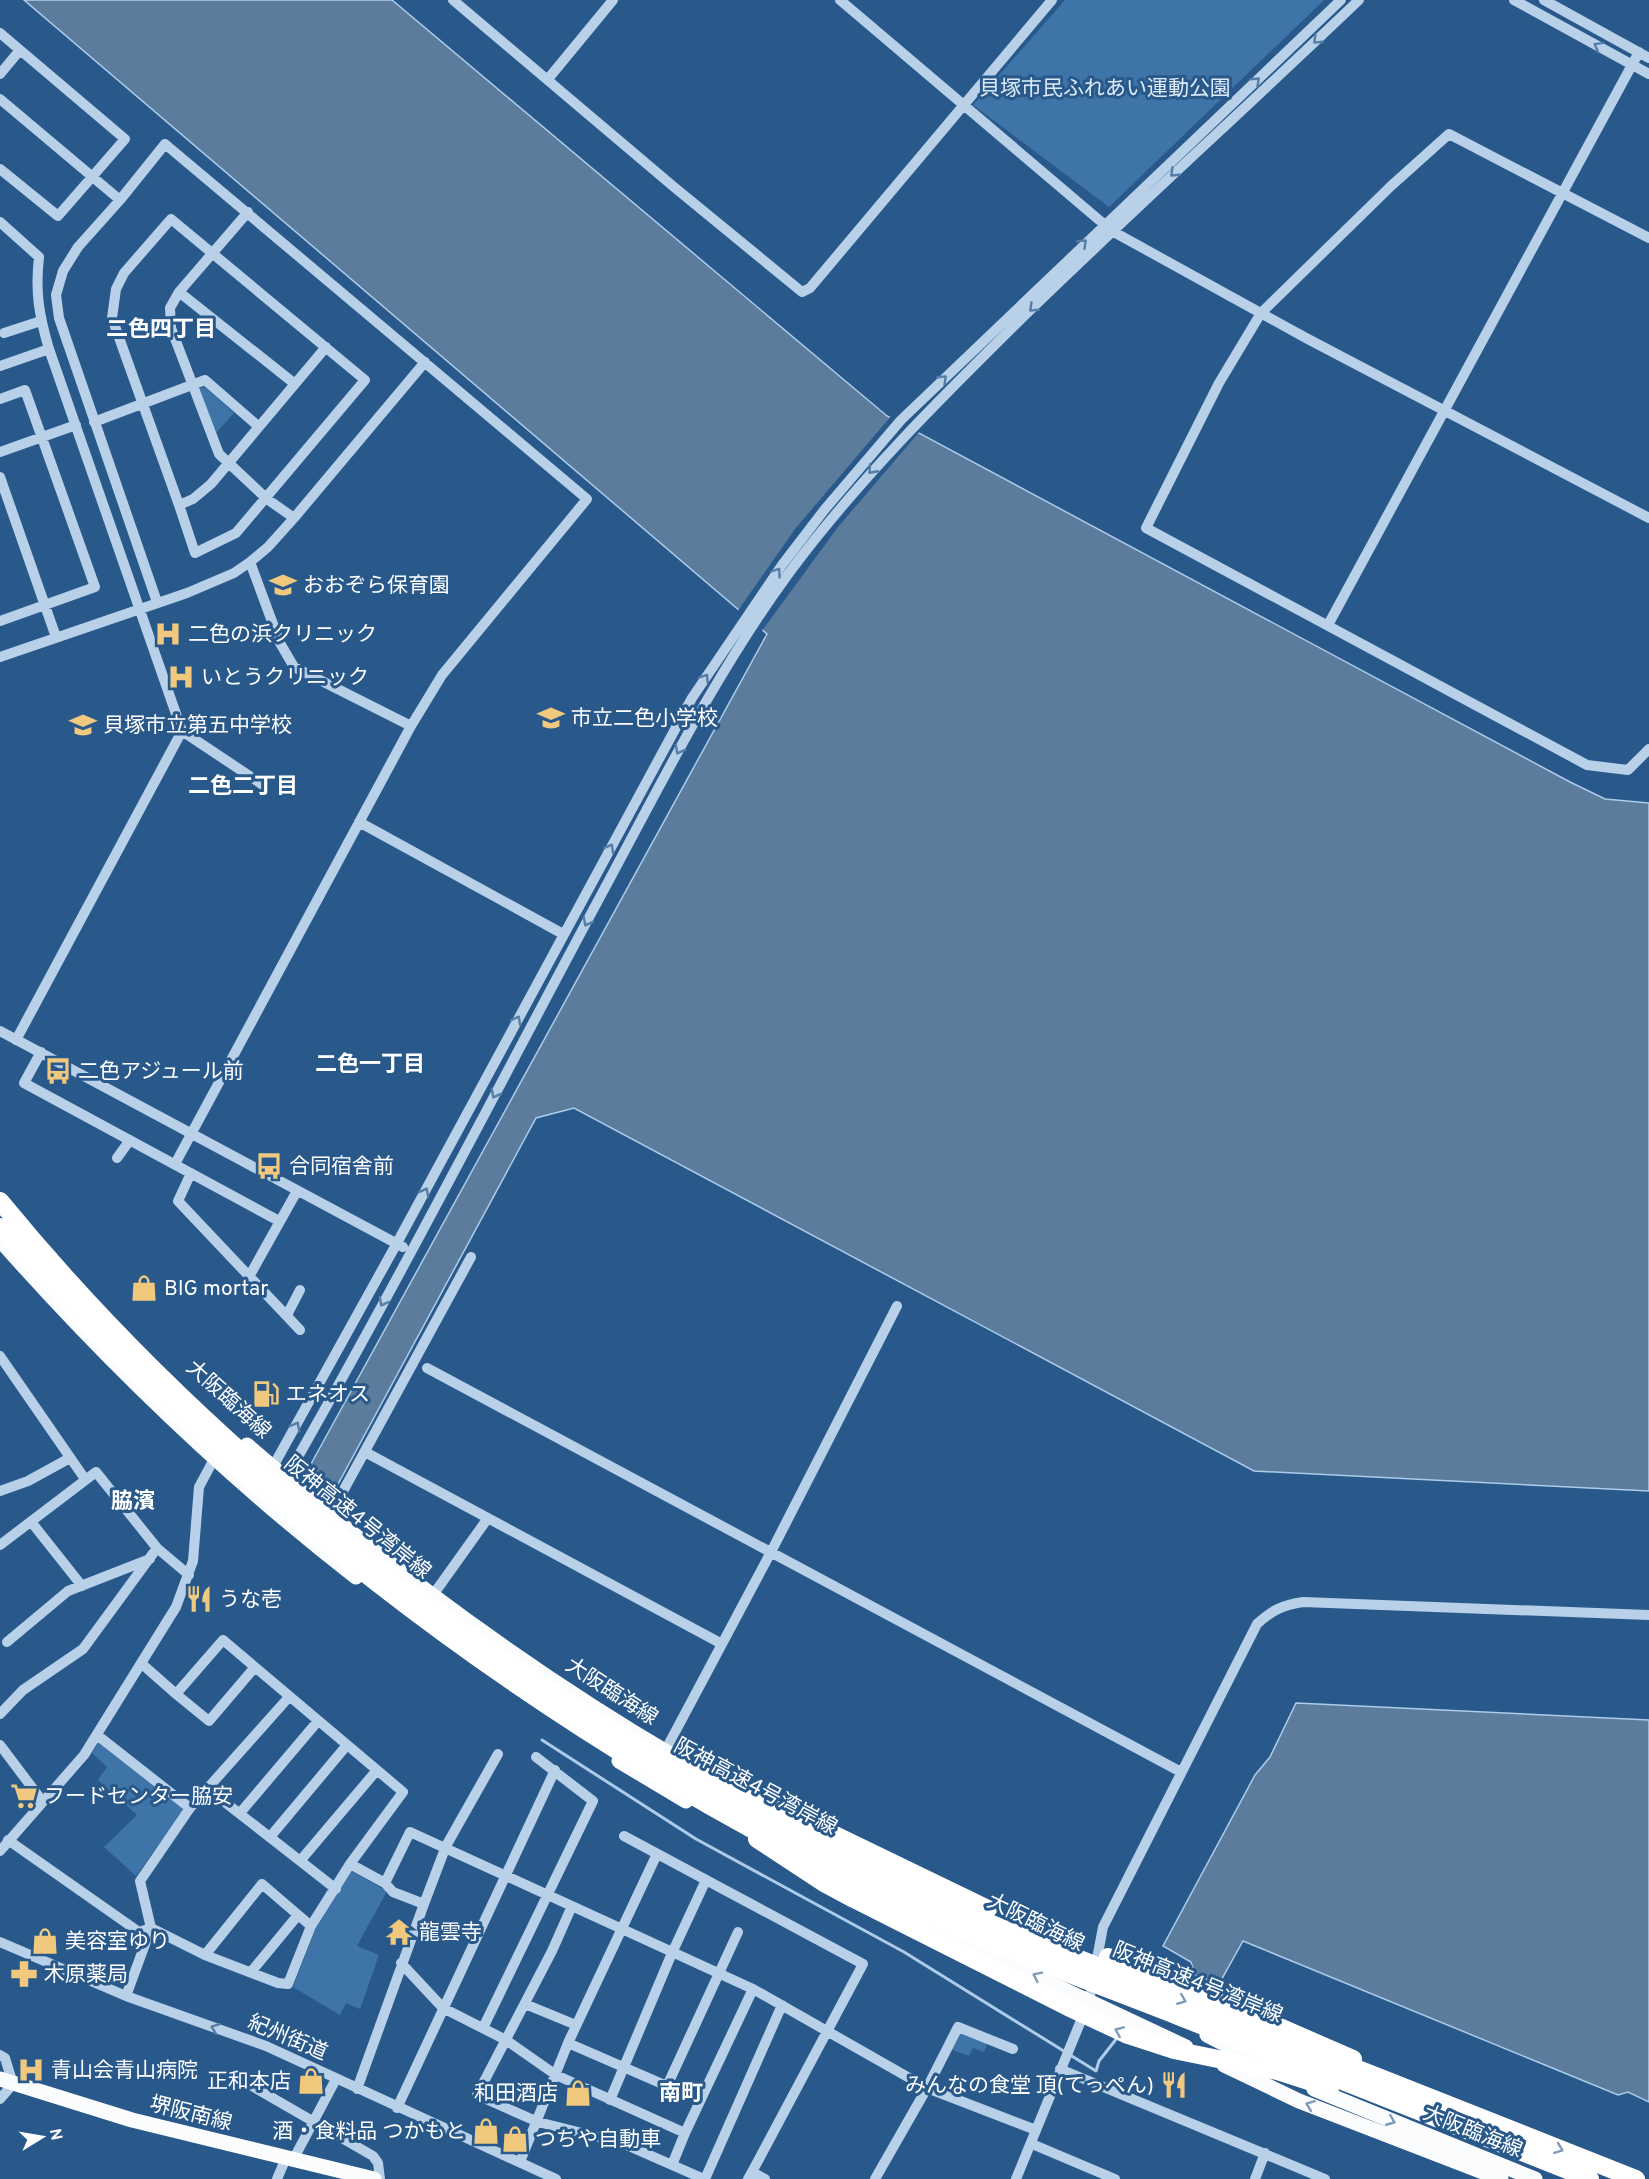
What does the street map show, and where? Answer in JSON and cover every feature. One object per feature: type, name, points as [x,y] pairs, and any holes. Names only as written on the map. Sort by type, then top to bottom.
[{"type":"highway","name":"阪神高速4号湾岸線","points":[[0,1201],[105,1320],[157,1372],[275,1480],[345,1539],[496,1652],[659,1759],[811,1842],[916,1892],[1471,2123],[1590,2179]]},
{"type":"highway","name":"阪神高速4号湾岸線","points":[[0,1227],[93,1330],[200,1436],[325,1542],[485,1663],[654,1774],[815,1863],[984,1941],[1471,2123],[1635,2179]]},
{"type":"highway","points":[[670,1754],[974,1904],[1260,2018],[1471,2123]]},
{"type":"highway","points":[[756,1839],[852,1898],[1068,2007],[1144,2041],[1174,2050],[1276,2072],[1471,2123]]},
{"type":"main road","name":"大阪臨海線","points":[[0,1191],[81,1283],[132,1336],[273,1467],[330,1515],[494,1641],[670,1754],[826,1841],[1094,1974],[1316,2090],[1535,2179]]},
{"type":"main road","name":"大阪臨海線","points":[[0,1240],[61,1309],[214,1459],[255,1494],[383,1598],[516,1693],[656,1785],[852,1891],[1299,2100],[1501,2179]]},
{"type":"main road","name":"堺阪南線","points":[[7,2082],[132,2120],[356,2177],[374,2179]]},
{"type":"street","points":[[453,0],[802,292],[810,288],[1052,0]]},
{"type":"street","points":[[548,79],[613,0]]},
{"type":"street","points":[[840,0],[1108,227],[1261,313],[1649,518]]},
{"type":"street","points":[[270,1506],[411,1251],[747,623],[832,517],[911,427],[1108,227],[1341,0]]},
{"type":"street","points":[[255,1494],[273,1467],[397,1243],[692,698],[747,623],[825,509],[901,420],[1108,227],[1359,0]]},
{"type":"street","points":[[1514,0],[1649,74]]},
{"type":"street","points":[[1328,625],[1632,65],[1644,55],[1544,0]]},
{"type":"street","points":[[0,33],[125,140],[58,216],[0,169]]},
{"type":"street","points":[[0,74],[20,50]]},
{"type":"street","points":[[0,99],[120,200]]},
{"type":"street","points":[[1649,238],[1449,134],[1391,186],[1261,313],[1219,383],[1146,528],[1587,765],[1628,770],[1649,749]]},
{"type":"street","points":[[157,602],[59,318],[56,295],[63,271],[78,247],[165,144],[587,499],[442,675],[411,726],[175,1164]]},
{"type":"street","points":[[248,212],[179,292],[170,308],[171,328],[191,386],[219,454],[267,499],[294,518]]},
{"type":"street","points":[[171,219],[214,252],[326,347],[365,380],[236,533],[195,553],[112,318],[116,289],[124,273],[171,219]]},
{"type":"street","points":[[0,222],[39,257],[36,286],[41,321],[49,349],[182,731],[262,785]]},
{"type":"street","points":[[179,292],[295,384]]},
{"type":"street","points":[[0,322],[2,334],[41,321]]},
{"type":"street","points":[[179,505],[193,499],[211,484],[326,347]]},
{"type":"street","points":[[0,366],[49,349]]},
{"type":"street","points":[[0,657],[234,573],[250,562],[268,548],[425,362]]},
{"type":"street","points":[[94,422],[205,380],[258,426]]},
{"type":"street","points":[[0,399],[25,390],[95,587],[0,621]]},
{"type":"street","points":[[0,452],[76,425]]},
{"type":"street","points":[[0,477],[56,637]]},
{"type":"street","points":[[250,562],[280,643],[294,667],[411,726]]},
{"type":"street","points":[[16,1040],[182,731]]},
{"type":"street","points":[[359,822],[563,934]]},
{"type":"street","points":[[0,1031],[411,1251]]},
{"type":"street","points":[[41,1052],[24,1083],[279,1221]]},
{"type":"street","points":[[117,1158],[130,1140]]},
{"type":"street","points":[[191,1173],[178,1201],[300,1330]]},
{"type":"street","points":[[250,1275],[297,1191]]},
{"type":"street","points":[[330,1515],[471,1257]]},
{"type":"street","points":[[287,1315],[300,1290]]},
{"type":"street","points":[[670,1754],[722,1644],[897,1306]]},
{"type":"street","points":[[0,1356],[85,1479]]},
{"type":"street","points":[[427,1368],[1181,1772]]},
{"type":"street","points":[[365,1452],[722,1644]]},
{"type":"street","points":[[0,1491],[28,1481],[70,1458]]},
{"type":"street","points":[[176,1694],[223,1640],[403,1792],[350,1864],[311,1926],[288,1984],[205,1955],[151,1928],[139,1932],[3,1843],[84,1755],[176,1607],[193,1561],[199,1487],[214,1459]]},
{"type":"street","points":[[0,1545],[32,1523],[96,1472],[157,1548],[189,1575]]},
{"type":"street","points":[[433,1595],[488,1518]]},
{"type":"street","points":[[32,1523],[82,1586]]},
{"type":"street","points":[[0,1713],[23,1690],[82,1649],[157,1548]]},
{"type":"street","points":[[7,1642],[68,1591],[150,1559]]},
{"type":"street","points":[[1016,2179],[1089,2001],[1104,1927],[1257,1624],[1281,1605],[1303,1602],[1649,1615]]},
{"type":"street","points":[[142,1664],[209,1721],[255,1667]]},
{"type":"street","points":[[126,1996],[151,1928],[140,1881],[190,1808],[289,1697]]},
{"type":"street","points":[[240,1813],[318,1721]]},
{"type":"street","points":[[97,1735],[190,1808]]},
{"type":"street","points":[[0,1745],[43,1802]]},
{"type":"street","points":[[270,1837],[347,1745]]},
{"type":"street","points":[[357,2089],[401,1963],[446,1846],[498,1754]]},
{"type":"street","points":[[483,2028],[549,1896],[593,1801],[536,1757]]},
{"type":"street","points":[[300,1861],[376,1770]]},
{"type":"street","points":[[397,2108],[555,1770]]},
{"type":"street","points":[[208,1789],[336,1889]]},
{"type":"street","points":[[386,1883],[410,1832],[446,1846],[549,1896],[753,1989],[927,2088],[1036,2130]]},
{"type":"street","points":[[624,1836],[863,1964],[750,2176],[765,2179]]},
{"type":"street","points":[[520,2162],[576,2025],[657,1854]]},
{"type":"street","points":[[350,1864],[386,1883],[393,1892],[424,1904]]},
{"type":"street","points":[[610,2100],[672,1953],[706,1880]]},
{"type":"street","points":[[205,1955],[262,1884],[311,1926]]},
{"type":"street","points":[[572,1906],[525,2004],[477,2095],[538,2122],[622,2143],[705,2179],[782,2006]]},
{"type":"street","points":[[251,1972],[298,1915]]},
{"type":"street","points":[[568,2043],[667,2086],[717,1973],[738,1932]]},
{"type":"street","name":"紀州街道","points":[[0,1942],[126,1996],[266,2046],[556,2179]]},
{"type":"street","points":[[401,1963],[443,2008],[506,2040],[556,2075],[686,2133]]},
{"type":"street","points":[[672,2165],[753,1989]]},
{"type":"street","points":[[525,2004],[576,2025]]},
{"type":"street","points":[[875,2179],[927,2088],[958,2027],[1013,2049]]},
{"type":"street","points":[[0,2055],[5,2058],[7,2082],[0,2099]]},
{"type":"street","points":[[1060,2069],[1325,2179]]},
{"type":"street","points":[[277,2179],[336,2079]]},
{"type":"street","points":[[252,2086],[373,2156],[378,2163],[380,2179]]},
{"type":"street","points":[[1032,2144],[1114,2179]]},
{"type":"street","points":[[1255,2179],[1265,2153]]},
{"type":"green space","name":"貝塚市民ふれあい運動公園","points":[[1065,0],[1324,0],[1109,207],[973,105]]},
{"type":"green space","points":[[205,387],[234,413],[216,433],[198,389]]},
{"type":"green space","points":[[99,1741],[184,1809],[136,1876],[104,1847],[137,1815],[98,1780],[107,1767],[92,1753]]},
{"type":"green space","points":[[351,1871],[387,1891],[357,1946],[379,1955],[360,2009],[346,2003],[340,2015],[293,1987],[315,1930]]},
{"type":"green space","points":[[958,2030],[988,2042],[984,2052],[973,2048],[969,2056],[950,2049]]},
{"type":"shaded area","points":[[24,0],[392,0],[887,416],[1570,782],[1605,799],[1649,803],[1649,1491],[1254,1471],[574,1108],[536,1118],[331,1497],[306,1473],[767,634]]},
{"type":"shaded area","points":[[1296,1703],[1649,1720],[1649,2102],[1628,2092],[1618,2095],[1243,1941],[1219,1984],[1195,1975],[1191,1962],[1163,1946],[1255,1775],[1270,1757]]},
{"type":"pier","points":[[892,415],[921,430],[838,527],[761,632],[737,612],[795,529]]},
{"type":"waterway","points":[[542,1740],[696,1839],[904,1952],[1096,2071],[1099,2061],[1117,2038]]},
{"type":"place","name":"おおぞら保育園","points":[[283,585]]},
{"type":"place","name":"二色の浜クリニック","points":[[168,634]]},
{"type":"place","name":"いとうクリニック","points":[[181,677]]},
{"type":"place","name":"市立二色小学校","points":[[551,718]]},
{"type":"place","name":"貝塚市立第五中学校","points":[[83,725]]},
{"type":"place","name":"二色アジュール前","points":[[58,1071]]},
{"type":"place","name":"合同宿舎前","points":[[269,1166]]},
{"type":"place","name":"BIG mortar","points":[[144,1288]]},
{"type":"place","name":"エネオス","points":[[266,1394]]},
{"type":"place","name":"うな壱","points":[[199,1599]]},
{"type":"place","name":"フードセンター脇安","points":[[24,1796]]},
{"type":"place","name":"龍雲寺","points":[[399,1932]]},
{"type":"place","name":"美容室ゆり","points":[[45,1941]]},
{"type":"place","name":"木原薬局","points":[[24,1974]]},
{"type":"place","name":"青山会青山病院","points":[[31,2070]]},
{"type":"place","name":"正和本店","points":[[311,2081]]},
{"type":"place","name":"みんなの食堂 頂(てっぺん)","points":[[1174,2085]]},
{"type":"place","name":"和田酒店","points":[[578,2093]]},
{"type":"place","name":"酒・食料品 つかもと","points":[[486,2131]]},
{"type":"place","name":"つちや自動車","points":[[515,2139]]},
{"type":"district","name":"二色四丁目","points":[[161,328]]},
{"type":"district","name":"二色二丁目","points":[[243,785]]},
{"type":"district","name":"二色一丁目","points":[[370,1063]]},
{"type":"district","name":"脇濱","points":[[133,1500]]},
{"type":"district","name":"南町","points":[[681,2092]]}]
